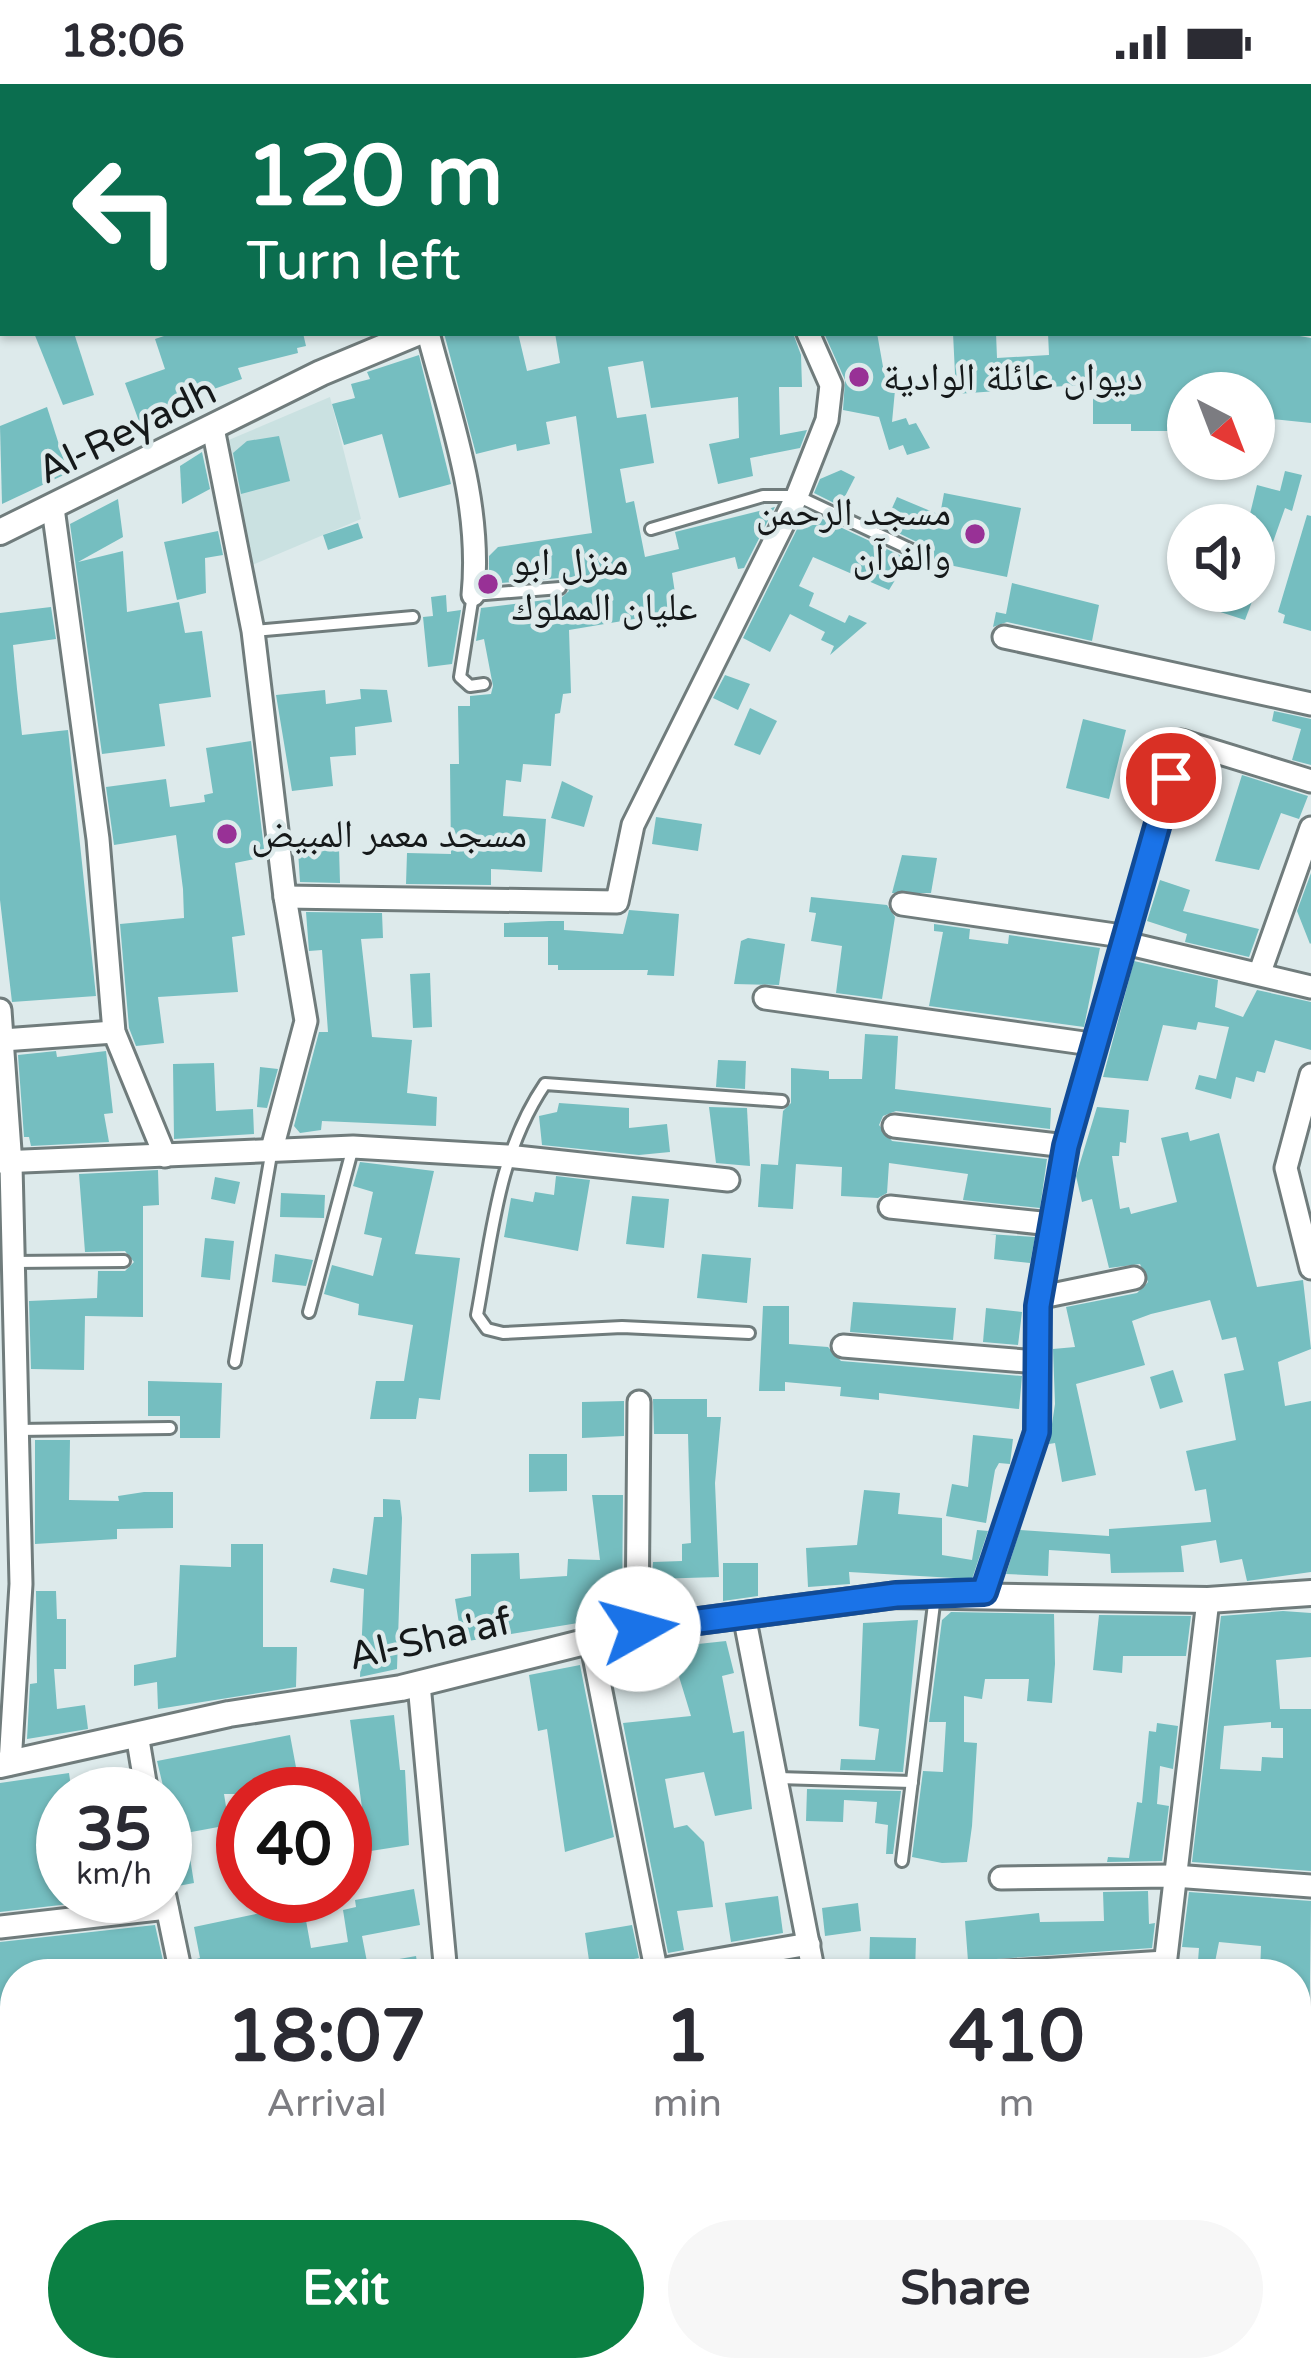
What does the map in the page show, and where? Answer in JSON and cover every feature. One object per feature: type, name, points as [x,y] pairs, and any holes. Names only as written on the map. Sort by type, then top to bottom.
[{"type":"street","name":"Al-Reyadh","points":[[0,532],[411,336]]},
{"type":"street","points":[[429,336],[469,488],[477,555],[473,595]]},
{"type":"street","points":[[285,897],[616,902],[633,826],[796,496],[826,420],[831,386],[809,336]]},
{"type":"street","points":[[213,428],[254,631],[285,897],[306,1021],[272,1149]]},
{"type":"street","points":[[53,508],[98,839],[114,1031],[165,1156]]},
{"type":"street","points":[[1004,637],[1311,704]]},
{"type":"street","points":[[984,1592],[1037,1432],[1042,1297],[1066,1146],[1091,1044],[1181,741],[1311,781]]},
{"type":"street","points":[[1260,972],[1310,832]]},
{"type":"street","points":[[902,904],[1121,939],[1311,987]]},
{"type":"street","points":[[766,998],[1091,1044]]},
{"type":"street","points":[[0,1010],[13,1262],[21,1584],[5,1764]]},
{"type":"street","points":[[3,1040],[114,1031]]},
{"type":"street","points":[[1311,1075],[1286,1168],[1311,1268]]},
{"type":"street","points":[[895,1126],[1066,1146]]},
{"type":"street","points":[[6,1163],[353,1147],[507,1156],[728,1180]]},
{"type":"street","points":[[890,1207],[1051,1224]]},
{"type":"street","points":[[1042,1297],[1134,1278]]},
{"type":"street","points":[[843,1346],[1038,1362]]},
{"type":"street","points":[[638,1629],[639,1402]]},
{"type":"street","name":"Al-Sha'af","points":[[5,1764],[137,1734],[419,1684],[590,1636],[744,1615],[984,1592],[1208,1600],[1311,1593]]},
{"type":"street","points":[[1165,1959],[1208,1600]]},
{"type":"street","points":[[744,1615],[812,1959]]},
{"type":"street","points":[[590,1636],[644,1959]]},
{"type":"street","points":[[419,1684],[445,1959]]},
{"type":"street","points":[[137,1734],[143,1767]]},
{"type":"street","points":[[1001,1878],[1174,1876],[1311,1886]]},
{"type":"street","points":[[0,1927],[36,1922]]},
{"type":"street","points":[[171,1923],[179,1959]]},
{"type":"street","points":[[718,1959],[809,1944]]},
{"type":"lane","points":[[651,529],[763,496],[796,496],[918,553]]},
{"type":"lane","points":[[484,684],[470,686],[460,676],[473,595],[560,588]]},
{"type":"lane","points":[[254,631],[413,617]]},
{"type":"lane","points":[[749,1334],[622,1327],[487,1329],[477,1315],[507,1156],[522,1118],[545,1084],[782,1101]]},
{"type":"lane","points":[[309,1312],[353,1147]]},
{"type":"lane","points":[[235,1362],[272,1149]]},
{"type":"lane","points":[[13,1262],[124,1261]]},
{"type":"lane","points":[[17,1430],[170,1428]]},
{"type":"lane","points":[[902,1861],[935,1594]]},
{"type":"lane","points":[[778,1778],[912,1782]]},
{"type":"shaded area","points":[[330,397],[361,519],[252,565],[224,442]]},
{"type":"building","points":[[35,336],[75,336],[94,395],[63,405]]},
{"type":"building","points":[[304,336],[306,346],[297,348],[298,353],[238,368],[242,379],[169,405],[171,412],[140,424],[125,383],[165,369],[155,339]]},
{"type":"building","points":[[445,336],[519,336],[527,371],[560,363],[556,336],[794,336],[801,355],[802,387],[779,387],[780,435],[807,430],[800,448],[750,458],[753,476],[718,484],[709,444],[739,438],[738,397],[651,408],[643,361],[608,367],[617,418],[646,414],[654,463],[620,469],[626,503],[634,501],[645,557],[679,549],[675,532],[775,507],[744,568],[738,569],[735,557],[672,573],[679,620],[653,624],[652,616],[569,630],[571,693],[563,694],[560,713],[555,714],[551,766],[523,764],[521,782],[506,780],[503,816],[546,819],[542,872],[491,869],[491,885],[406,884],[407,853],[451,854],[450,764],[459,764],[458,706],[470,706],[470,696],[491,694],[493,686],[484,639],[476,641],[481,608],[561,598],[569,591],[560,578],[489,584],[489,556],[498,547],[592,533],[576,416],[546,422],[550,444],[517,451],[516,444],[476,454]]},
{"type":"building","points":[[825,336],[878,336],[887,389],[895,390],[892,422],[906,418],[909,425],[916,423],[930,448],[907,455],[903,445],[889,450],[879,417],[843,410],[845,380]]},
{"type":"building","points":[[953,336],[996,336],[997,358],[1049,355],[1048,336],[1311,338],[1311,423],[1275,419],[1275,372],[1167,372],[1167,431],[1093,424],[1093,384],[956,394]]},
{"type":"building","points":[[419,355],[451,484],[399,498],[382,434],[344,445],[332,404],[355,398],[351,384],[370,379],[367,372]]},
{"type":"building","points":[[47,407],[68,473],[2,504],[0,426]]},
{"type":"building","points":[[279,436],[290,481],[241,494],[233,453],[247,441]]},
{"type":"building","points":[[202,452],[210,489],[182,504],[180,466]]},
{"type":"building","points":[[841,470],[855,477],[840,506],[814,493],[820,479]]},
{"type":"building","points":[[1285,471],[1302,475],[1292,511],[1285,508],[1275,536],[1275,504],[1252,504],[1257,485],[1280,491]]},
{"type":"building","name":"مسجد الرحمن والفرآن","points":[[944,493],[1021,508],[1007,577],[925,560],[923,545],[884,526],[897,497],[940,515]]},
{"type":"building","points":[[118,499],[123,537],[78,562],[123,551],[127,612],[179,602],[185,633],[202,631],[211,697],[159,704],[165,746],[102,754],[70,524]]},
{"type":"building","points":[[806,511],[908,559],[889,590],[813,557],[799,586],[814,593],[809,606],[845,623],[849,615],[867,623],[830,655],[834,646],[821,640],[825,632],[790,614],[770,652],[743,638]]},
{"type":"building","points":[[1307,515],[1311,516],[1311,631],[1283,623],[1285,615],[1278,612]]},
{"type":"building","points":[[358,523],[363,538],[328,550],[323,535]]},
{"type":"building","points":[[218,531],[223,555],[205,558],[206,593],[177,600],[164,542]]},
{"type":"building","points":[[1012,583],[1099,605],[1092,641],[1007,622],[993,627],[996,612],[1006,614]]},
{"type":"building","points":[[446,595],[447,612],[461,610],[452,664],[428,667],[423,617],[433,616],[431,597]]},
{"type":"building","points":[[51,607],[56,639],[13,645],[22,735],[68,730],[96,996],[12,1002],[0,900],[0,613]]},
{"type":"building","points":[[1220,612],[1248,612],[1245,620]]},
{"type":"building","points":[[725,675],[750,684],[738,710],[713,698]]},
{"type":"building","points":[[360,689],[387,690],[392,722],[355,727],[356,755],[330,757],[333,786],[292,791],[276,695],[325,690],[326,704],[361,699]]},
{"type":"building","points":[[750,708],[777,721],[760,755],[734,745]]},
{"type":"building","points":[[1274,711],[1311,719],[1311,765],[1292,760],[1301,729],[1272,721]]},
{"type":"building","points":[[1083,719],[1126,730],[1109,799],[1066,788]]},
{"type":"building","points":[[251,741],[265,857],[235,863],[245,935],[232,937],[238,992],[158,997],[164,1043],[136,1046],[129,1028],[120,924],[184,918],[183,889],[176,835],[114,845],[106,787],[166,779],[170,807],[205,802],[204,795],[213,793],[206,748]]},
{"type":"building","points":[[1242,775],[1308,796],[1299,819],[1281,813],[1259,870],[1215,861]]},
{"type":"building","points":[[562,781],[593,796],[584,827],[551,818]]},
{"type":"building","points":[[656,817],[702,824],[698,851],[652,844]]},
{"type":"building","points":[[339,848],[340,883],[300,882],[298,850]]},
{"type":"building","points":[[902,855],[937,858],[931,893],[892,893]]},
{"type":"building","points":[[1311,873],[1311,943],[1310,944],[1297,911]]},
{"type":"building","points":[[1160,880],[1190,890],[1183,911],[1259,929],[1249,957],[1185,942],[1187,934],[1147,921]]},
{"type":"building","points":[[811,897],[887,905],[895,917],[882,999],[836,993],[842,946],[811,941],[816,913],[809,912]]},
{"type":"building","points":[[629,910],[679,914],[674,976],[647,975],[648,970],[558,970],[558,965],[548,965],[548,937],[504,937],[504,923],[549,921],[564,921],[564,930],[623,934]]},
{"type":"building","points":[[306,912],[382,913],[383,938],[361,939],[372,1037],[412,1040],[407,1093],[437,1097],[436,1126],[322,1121],[321,1130],[300,1133],[294,1126],[319,1032],[328,1032],[322,950],[309,951]]},
{"type":"building","points":[[934,924],[970,929],[969,939],[1008,944],[1009,935],[1100,948],[1084,1027],[929,1006],[943,932],[934,931]]},
{"type":"building","points":[[741,941],[785,944],[779,985],[734,984]]},
{"type":"building","points":[[1134,961],[1218,980],[1215,1007],[1243,1017],[1257,990],[1311,1002],[1311,1050],[1275,1040],[1265,1073],[1257,1071],[1254,1082],[1236,1077],[1231,1099],[1195,1089],[1199,1075],[1216,1079],[1229,1027],[1198,1022],[1196,1030],[1163,1025],[1148,1081],[1103,1077]]},
{"type":"building","points":[[430,973],[432,1027],[413,1028],[410,974]]},
{"type":"building","points":[[865,1034],[898,1036],[895,1089],[1051,1108],[1050,1129],[896,1111],[883,1116],[879,1125],[892,1141],[1047,1159],[1040,1208],[963,1200],[968,1174],[889,1163],[887,1193],[878,1198],[841,1196],[842,1167],[796,1164],[793,1209],[758,1207],[761,1164],[778,1165],[783,1111],[791,1103],[791,1068],[829,1071],[829,1079],[862,1079]]},
{"type":"building","points":[[56,1051],[57,1057],[106,1051],[113,1113],[104,1114],[109,1142],[31,1146],[29,1137],[24,1137],[18,1055]]},
{"type":"building","points":[[718,1060],[746,1061],[745,1089],[716,1087]]},
{"type":"building","points":[[214,1063],[216,1111],[253,1109],[254,1134],[174,1139],[173,1064]]},
{"type":"building","points":[[260,1067],[278,1069],[267,1108],[257,1107]]},
{"type":"building","points":[[559,1103],[629,1108],[629,1128],[667,1124],[670,1152],[639,1155],[542,1145],[539,1116],[557,1112]]},
{"type":"building","points":[[709,1107],[747,1108],[750,1166],[716,1163]]},
{"type":"building","points":[[1097,1107],[1129,1110],[1126,1143],[1120,1142],[1119,1156],[1112,1156],[1120,1209],[1129,1207],[1131,1214],[1177,1202],[1161,1138],[1188,1132],[1190,1141],[1219,1133],[1257,1287],[1303,1280],[1311,1349],[1278,1362],[1285,1406],[1311,1401],[1311,1572],[1247,1581],[1242,1559],[1220,1563],[1216,1540],[1181,1546],[1184,1572],[1111,1573],[1110,1554],[1049,1550],[1048,1576],[1006,1574],[1020,1530],[1109,1536],[1109,1529],[1211,1522],[1206,1489],[1195,1491],[1186,1451],[1236,1440],[1224,1374],[1244,1370],[1236,1337],[1222,1340],[1210,1300],[1151,1314],[1132,1321],[1145,1365],[1076,1384],[1096,1475],[1062,1482],[1055,1443],[1049,1444],[1055,1404],[1053,1349],[1075,1347],[1066,1307],[1137,1293],[1148,1282],[1140,1264],[1109,1268],[1092,1199],[1082,1202],[1076,1176]]},
{"type":"building","points":[[360,1162],[434,1171],[415,1254],[460,1258],[440,1400],[419,1398],[416,1419],[370,1419],[376,1381],[404,1381],[413,1325],[358,1315],[359,1304],[324,1294],[332,1265],[373,1276],[382,1238],[364,1234],[373,1192],[353,1186]]},
{"type":"building","points":[[158,1170],[159,1205],[143,1206],[143,1317],[85,1316],[84,1370],[31,1369],[29,1301],[97,1298],[98,1271],[125,1271],[134,1262],[125,1251],[85,1252],[79,1174]]},
{"type":"building","points":[[556,1176],[590,1180],[578,1251],[504,1237],[511,1198],[533,1202],[535,1192],[554,1195]]},
{"type":"building","points":[[215,1177],[240,1182],[235,1204],[211,1199]]},
{"type":"building","points":[[281,1193],[325,1195],[324,1218],[280,1217]]},
{"type":"building","points":[[632,1196],[669,1199],[664,1248],[626,1244]]},
{"type":"building","points":[[989,1234],[1035,1237],[1030,1263],[994,1259],[996,1235]]},
{"type":"building","points":[[205,1238],[234,1241],[230,1280],[201,1277]]},
{"type":"building","points":[[275,1254],[313,1260],[306,1286],[272,1282]]},
{"type":"building","points":[[702,1254],[751,1258],[747,1303],[697,1298]]},
{"type":"building","points":[[853,1302],[956,1308],[953,1340],[850,1332]]},
{"type":"building","points":[[763,1306],[789,1306],[789,1344],[828,1347],[841,1361],[1022,1376],[1019,1409],[879,1393],[879,1400],[840,1396],[841,1387],[785,1382],[785,1391],[759,1391]]},
{"type":"building","points":[[986,1308],[1022,1312],[1018,1345],[983,1342]]},
{"type":"building","points":[[1173,1370],[1183,1402],[1160,1409],[1150,1377]]},
{"type":"building","points":[[148,1381],[222,1383],[220,1438],[180,1438],[180,1416],[148,1416]]},
{"type":"building","points":[[653,1399],[707,1399],[707,1417],[721,1417],[715,1483],[719,1577],[652,1579],[653,1562],[682,1561],[682,1544],[691,1543],[688,1434],[654,1434]]},
{"type":"building","points":[[624,1401],[624,1436],[582,1438],[582,1402]]},
{"type":"building","points":[[973,1435],[1013,1439],[1010,1464],[999,1463],[995,1470],[986,1523],[946,1516],[952,1484],[968,1487]]},
{"type":"building","points":[[35,1440],[70,1440],[69,1500],[119,1501],[118,1496],[173,1492],[173,1528],[117,1529],[117,1539],[35,1544]]},
{"type":"building","points":[[529,1454],[567,1454],[567,1491],[529,1492]]},
{"type":"building","points":[[864,1490],[900,1493],[898,1514],[942,1518],[942,1555],[972,1560],[977,1530],[988,1531],[972,1579],[849,1572],[850,1584],[808,1587],[806,1548],[857,1545]]},
{"type":"building","points":[[592,1495],[623,1495],[622,1609],[583,1613],[584,1622],[462,1642],[455,1599],[471,1596],[471,1554],[519,1553],[520,1579],[567,1576],[568,1559],[600,1560]]},
{"type":"building","points":[[383,1499],[400,1500],[402,1518],[397,1669],[360,1677],[364,1589],[330,1582],[333,1568],[367,1575],[374,1517],[383,1517]]},
{"type":"building","points":[[231,1544],[263,1544],[263,1647],[297,1647],[296,1687],[158,1709],[157,1682],[134,1686],[134,1665],[176,1657],[180,1565],[231,1567]]},
{"type":"building","points":[[723,1563],[758,1563],[758,1596],[723,1601]]},
{"type":"building","points":[[36,1591],[56,1591],[57,1619],[66,1619],[66,1669],[54,1669],[57,1709],[85,1705],[88,1729],[27,1739],[30,1684],[37,1683]]},
{"type":"building","points":[[951,1612],[1054,1614],[1055,1664],[1052,1703],[1027,1701],[1029,1679],[985,1679],[982,1699],[964,1696],[964,1742],[977,1743],[972,1826],[967,1862],[942,1863],[912,1857],[923,1771],[943,1772],[946,1722],[929,1722],[942,1620]]},
{"type":"building","points":[[1311,1613],[1311,1657],[1276,1660],[1280,1709],[1311,1709],[1311,1871],[1192,1862],[1221,1616]],"holes":[[[1271,1722],[1271,1728],[1283,1728],[1283,1758],[1262,1757],[1261,1771],[1220,1769],[1224,1726]]]},
{"type":"building","points":[[1099,1615],[1191,1616],[1186,1656],[1123,1656],[1122,1673],[1093,1670]]},
{"type":"building","points":[[918,1620],[903,1772],[840,1770],[841,1759],[875,1760],[879,1729],[859,1726],[863,1623]]},
{"type":"building","points":[[726,1641],[734,1673],[722,1676],[733,1733],[744,1731],[752,1809],[715,1816],[704,1772],[665,1779],[674,1828],[687,1825],[704,1842],[713,1907],[677,1911],[684,1950],[668,1953],[623,1723],[691,1716],[670,1647]]},
{"type":"building","points":[[580,1665],[614,1837],[565,1852],[547,1729],[538,1731],[529,1675]]},
{"type":"building","points":[[394,1715],[400,1770],[405,1770],[409,1845],[372,1851],[372,1767],[356,1767],[350,1720]]},
{"type":"building","points":[[1157,1723],[1178,1726],[1173,1769],[1160,1766],[1157,1804],[1169,1806],[1162,1861],[1107,1862],[1108,1857],[1129,1858],[1137,1802],[1142,1803],[1149,1731],[1156,1732]]},
{"type":"building","points":[[290,1735],[296,1767],[216,1767],[216,1827],[192,1832],[192,1767],[158,1767],[157,1761]]},
{"type":"building","points":[[36,1778],[36,1908],[0,1912],[0,1783]]},
{"type":"building","points":[[807,1789],[901,1791],[893,1854],[886,1854],[888,1825],[875,1823],[877,1802],[844,1800],[843,1822],[806,1821]]},
{"type":"building","points":[[414,1889],[420,1925],[362,1936],[366,1959],[196,1959],[194,1927],[216,1922],[306,1923],[311,1948],[348,1942],[345,1923],[372,1923],[372,1897]]},
{"type":"building","points":[[1148,1891],[1149,1924],[1155,1923],[1152,1948],[968,1959],[965,1921],[1039,1913],[1040,1922],[1104,1921],[1103,1892]]},
{"type":"building","points":[[1189,1892],[1311,1901],[1310,1959],[1261,1959],[1261,1946],[1219,1942],[1216,1959],[1198,1959],[1199,1948],[1182,1947]]},
{"type":"building","points":[[778,1896],[783,1933],[731,1942],[725,1903]]},
{"type":"building","points":[[858,1903],[861,1931],[825,1936],[822,1908]]},
{"type":"building","points":[[155,1925],[163,1959],[0,1959],[0,1942]]},
{"type":"building","points":[[632,1925],[639,1958],[589,1959],[585,1933]]},
{"type":"building","points":[[870,1937],[916,1938],[915,1959],[869,1959]]},
{"type":"place","name":"ديوان عائلة الوادية","points":[[859,377]]},
{"type":"place","name":"مسجد الرحمن والفرآن","points":[[975,534]]},
{"type":"place","name":"منزل ابو عليان المملوك","points":[[488,584]]},
{"type":"place","name":"مسجد معمر المبيض","points":[[227,834]]},
{"type":"route","points":[[638,1629],[896,1595],[984,1592],[1037,1432],[1038,1306],[1066,1146],[1091,1044],[1171,778]]}]
